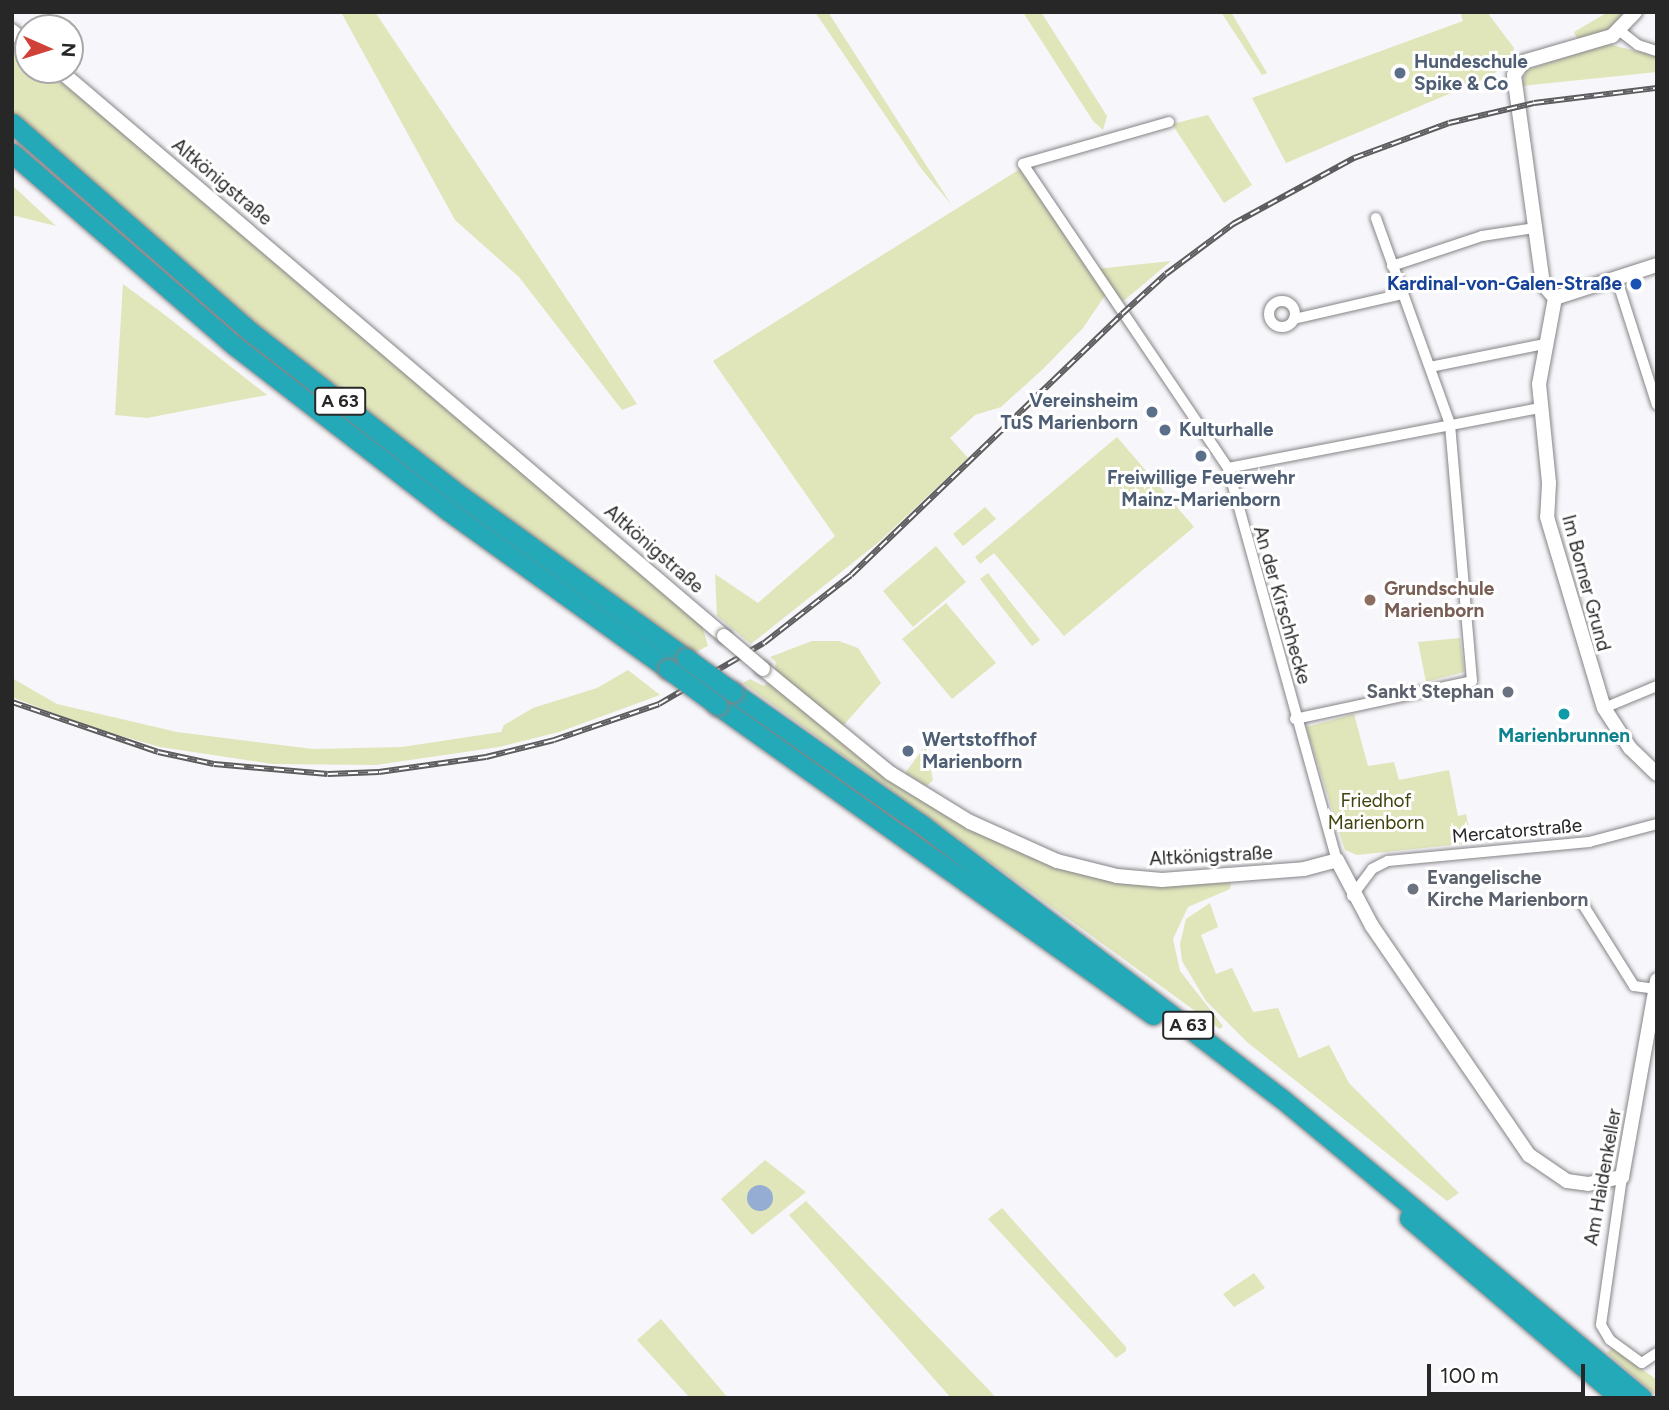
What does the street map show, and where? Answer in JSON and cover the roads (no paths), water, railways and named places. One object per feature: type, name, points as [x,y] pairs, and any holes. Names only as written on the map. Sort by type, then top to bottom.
[{"type":"highway","name":"A 63","points":[[12,123],[247,329],[461,496],[932,833],[1250,1073],[1642,1398]]},
{"type":"highway","name":"A 63","points":[[12,153],[235,346],[447,510],[1198,1049],[1352,1170],[1620,1398]]},
{"type":"street","points":[[1635,12],[1620,31],[1523,62],[1514,85],[1543,284],[1555,298],[1657,265]]},
{"type":"street","points":[[1620,31],[1638,45],[1657,51]]},
{"type":"street","name":"Altkönigstraße","points":[[75,84],[763,669],[890,773],[970,822],[1057,861],[1117,876],[1162,880],[1340,867]]},
{"type":"street","name":"An der Kirschhecke","points":[[1169,122],[1023,164],[1228,468],[1295,719],[1340,867]]},
{"type":"street","points":[[1295,719],[1472,681],[1450,424],[1376,218]]},
{"type":"street","points":[[1392,266],[1482,236],[1535,229]]},
{"type":"street","points":[[1617,280],[1657,405]]},
{"type":"street","points":[[1294,319],[1403,294]]},
{"type":"street","name":"Im Borner Grund","points":[[1555,298],[1544,344],[1539,408],[1549,483],[1549,523],[1604,708],[1630,748],[1657,774]]},
{"type":"street","points":[[1430,367],[1544,344]]},
{"type":"street","points":[[1228,468],[1539,408]]},
{"type":"street","points":[[1604,708],[1657,686]]},
{"type":"street","name":"Mercatorstraße","points":[[1352,896],[1372,869],[1388,861],[1589,842],[1657,824]]},
{"type":"street","points":[[1340,867],[1352,896],[1536,1163],[1552,1175],[1577,1183],[1622,1177]]},
{"type":"street","points":[[1581,903],[1634,986],[1656,985]]},
{"type":"street","name":"Am Haidenkeller","points":[[1656,985],[1622,1177],[1601,1325],[1610,1340],[1642,1363],[1657,1353]]},
{"type":"water","points":[[760,1185],[769,1189],[773,1198],[769,1207],[760,1211],[751,1207],[747,1198],[751,1189]]},
{"type":"railway","points":[[12,702],[158,752],[214,764],[328,774],[379,772],[486,757],[554,740],[659,704],[764,643],[851,575],[1122,314],[1166,274],[1233,224],[1354,158],[1449,123],[1534,103],[1657,88]]},
{"type":"place","name":"Hundeschule Spike & Co","points":[[1400,73]]},
{"type":"place","name":"Kardinal-von-Galen-Straße","points":[[1636,284]]},
{"type":"place","name":"Vereinsheim TuS Marienborn","points":[[1152,412]]},
{"type":"place","name":"Kulturhalle","points":[[1165,430]]},
{"type":"place","name":"Freiwillige Feuerwehr Mainz-Marienborn","points":[[1201,456]]},
{"type":"place","name":"Grundschule Marienborn","points":[[1370,600]]},
{"type":"place","name":"Sankt Stephan","points":[[1508,692]]},
{"type":"place","name":"Marienbrunnen","points":[[1564,714]]},
{"type":"place","name":"Wertstoffhof Marienborn","points":[[908,751]]},
{"type":"place","name":"Evangelische Kirche Marienborn","points":[[1413,889]]},
{"type":"park label","name":"Friedhof Marienborn","points":[[1376,812]]}]
